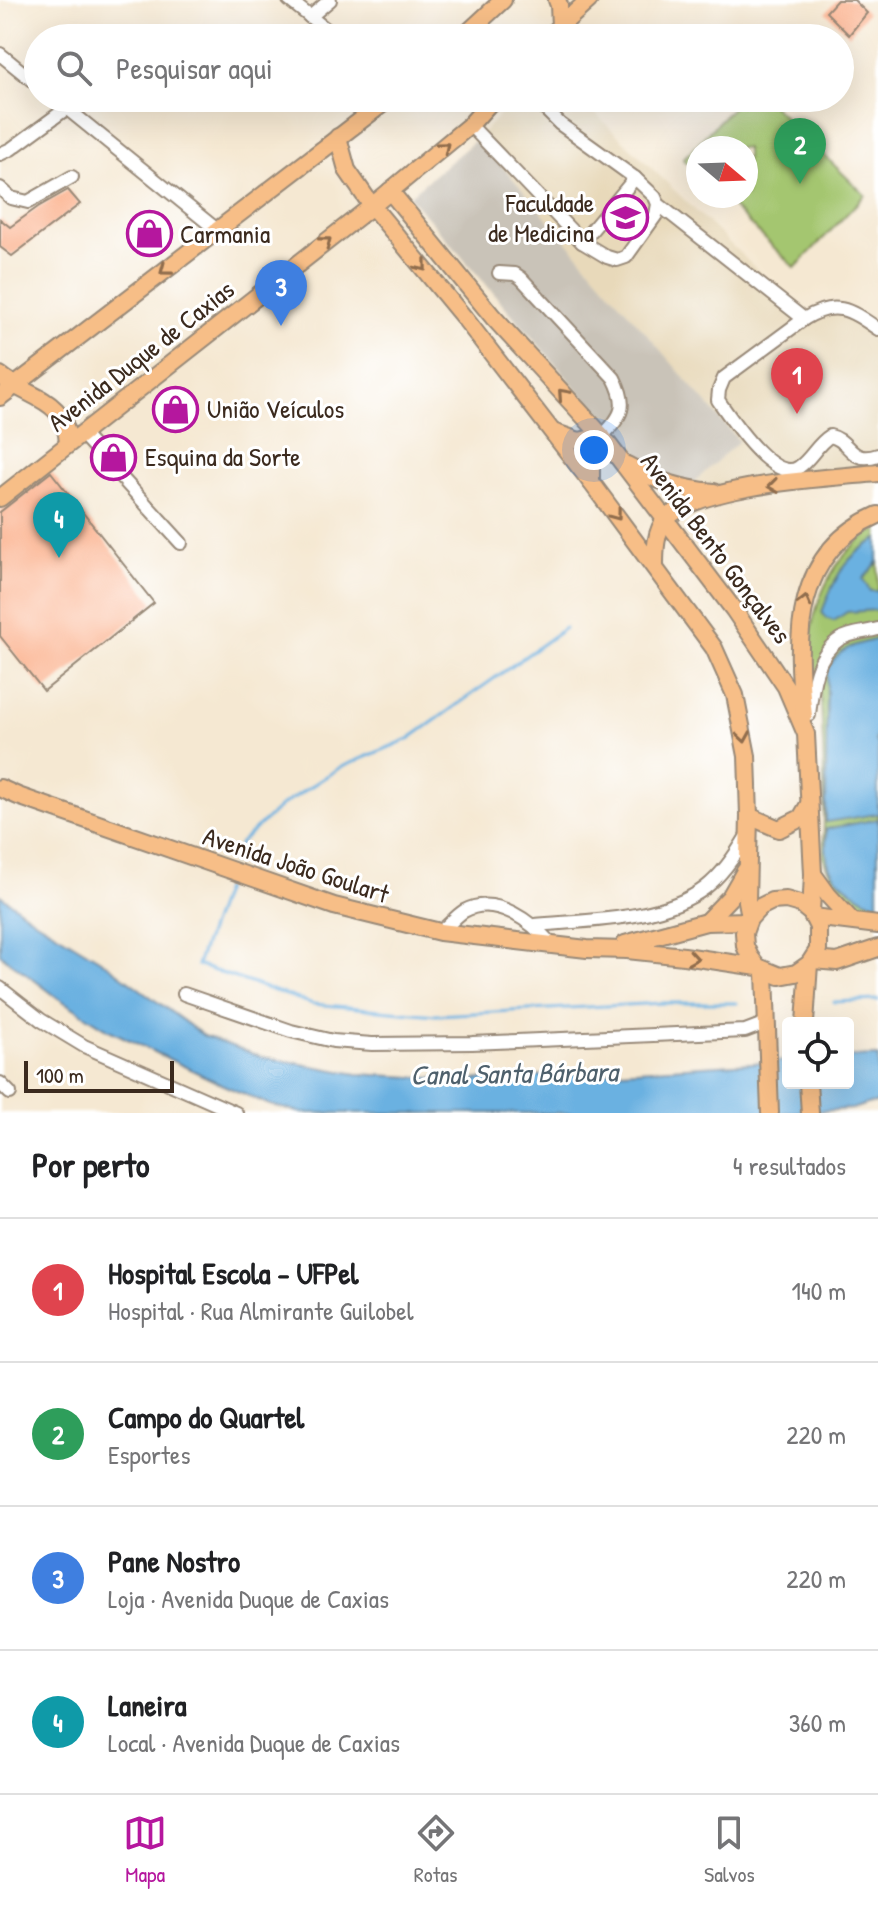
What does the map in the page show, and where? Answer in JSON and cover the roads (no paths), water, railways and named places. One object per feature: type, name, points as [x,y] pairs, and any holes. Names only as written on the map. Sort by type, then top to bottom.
[{"type":"main road","points":[[477,24],[503,0]]},
{"type":"main road","points":[[557,0],[560,24]]},
{"type":"main road","points":[[562,24],[589,0]]},
{"type":"main road","name":"Avenida Duque de Caxias","points":[[0,397],[371,112]]},
{"type":"main road","name":"Avenida Duque de Caxias","points":[[0,498],[372,206],[482,112]]},
{"type":"main road","points":[[338,137],[343,161],[372,206],[466,320],[591,482],[714,648],[731,682],[747,756],[749,919],[744,933],[745,946],[750,957],[762,969],[770,1113]]},
{"type":"main road","points":[[356,183],[395,187]]},
{"type":"main road","name":"Avenida Bento Gonçalves","points":[[395,187],[493,317],[602,436],[768,658],[786,687],[806,734],[812,915],[820,938],[811,962],[805,1017]]},
{"type":"main road","points":[[0,375],[14,386],[53,405],[67,428],[68,444]]},
{"type":"main road","points":[[551,430],[566,439],[579,441],[602,436]]},
{"type":"main road","points":[[591,482],[591,456],[602,436]]},
{"type":"main road","points":[[622,463],[654,480],[683,489],[724,493]]},
{"type":"main road","points":[[655,567],[658,538],[664,521],[684,506],[724,493],[878,473]]},
{"type":"main road","points":[[806,734],[799,624],[808,586],[826,556],[849,531],[878,515]]},
{"type":"main road","name":"Avenida João Goulart","points":[[0,788],[334,906],[440,932],[587,949],[655,952],[762,969],[780,976],[796,973],[811,962],[837,962],[878,948]]},
{"type":"main road","points":[[749,816],[779,829],[801,818],[808,806]]},
{"type":"main road","points":[[706,922],[730,897],[747,866]]},
{"type":"main road","points":[[813,874],[851,920]]},
{"type":"main road","name":"Avenida João Goulart","points":[[587,949],[645,941],[706,922],[749,919],[760,907],[772,901],[786,900],[800,904],[812,915],[878,925]]},
{"type":"main road","points":[[807,998],[824,972],[837,962]]},
{"type":"main road","points":[[808,1089],[810,1113]]},
{"type":"street","points":[[289,0],[319,24]]},
{"type":"street","points":[[310,17],[330,0]]},
{"type":"street","points":[[0,54],[24,74]]},
{"type":"street","points":[[0,154],[62,112]]},
{"type":"street","points":[[72,112],[217,230]]},
{"type":"street","points":[[548,112],[635,178],[658,204],[804,319]]},
{"type":"street","points":[[470,125],[582,242],[607,257],[617,260],[626,257],[656,215],[658,204]]},
{"type":"street","points":[[0,188],[11,198],[28,202],[72,177]]},
{"type":"street","points":[[582,242],[635,178]]},
{"type":"street","points":[[499,273],[515,274],[521,278],[614,378],[623,395],[622,408],[615,424],[602,436]]},
{"type":"street","points":[[878,329],[842,308],[821,308],[724,378],[718,400],[754,449],[783,469],[800,467],[830,436],[838,438],[852,454],[860,457],[878,455]]},
{"type":"street","points":[[81,433],[181,543]]},
{"type":"street","points":[[806,734],[813,678],[824,656],[841,639],[878,629]]},
{"type":"street","points":[[535,925],[660,910],[705,888],[734,857],[748,834]]},
{"type":"street","points":[[440,932],[466,910],[482,907],[509,910],[535,925],[552,945]]},
{"type":"street","points":[[0,988],[41,1020],[84,1046],[236,1113]]},
{"type":"street","points":[[184,994],[291,1031],[333,1041],[372,1044],[730,1032],[766,1027]]},
{"type":"street","points":[[0,1083],[10,1093]]},
{"type":"water","points":[[878,539],[878,562],[863,579],[870,591],[878,591],[878,610],[847,612],[834,621],[826,618],[822,612],[842,569],[857,552]]},
{"type":"water","points":[[878,639],[878,728],[875,741],[878,745],[878,814],[826,822],[827,671],[842,652]]},
{"type":"water","points":[[878,819],[878,904],[854,892],[832,873],[827,859],[826,829]]},
{"type":"water","points":[[0,895],[99,959],[204,1036],[262,1057],[357,1074],[468,1080],[782,1061],[782,1089],[854,1089],[854,1057],[878,1056],[878,1103],[852,1109],[781,1113],[302,1113],[270,1105],[223,1085],[109,1030],[58,998],[0,954]]},
{"type":"waterway","points":[[233,863],[240,843],[281,806],[339,768],[409,739],[565,628]]},
{"type":"waterway","points":[[224,889],[197,965],[313,1004],[436,1015],[663,1003],[737,1003]]},
{"type":"waterway","points":[[834,1002],[878,1000]]},
{"type":"place","name":"Campo do Quartel","points":[[800,184]]},
{"type":"place","name":"Faculdade de Medicina","points":[[625,218]]},
{"type":"place","name":"Carmania","points":[[149,234]]},
{"type":"place","name":"Pane Nostro","points":[[281,326]]},
{"type":"place","name":"União Veículos","points":[[176,409]]},
{"type":"place","name":"Hospital Escola - UFPel","points":[[797,414]]},
{"type":"place","name":"Esquina da Sorte","points":[[114,457]]},
{"type":"place","name":"Laneira","points":[[59,558]]},
{"type":"water label","name":"Canal Santa Bárbara","points":[[514,1073]]}]
